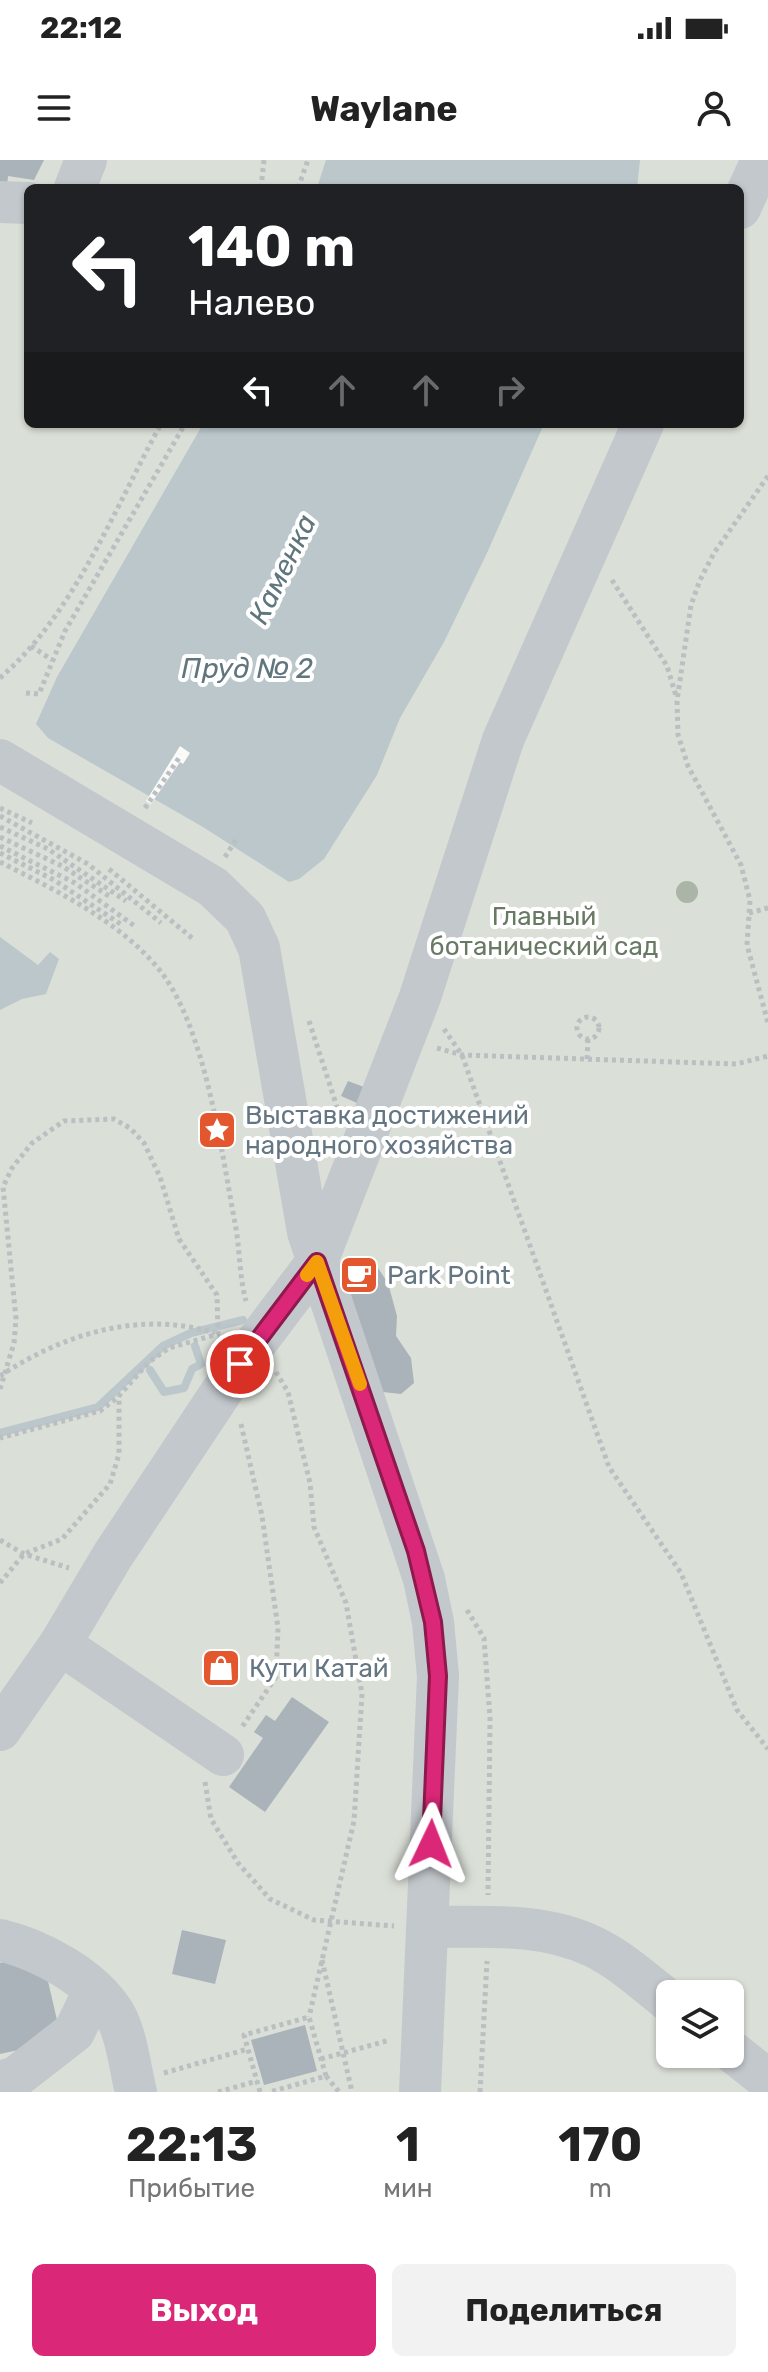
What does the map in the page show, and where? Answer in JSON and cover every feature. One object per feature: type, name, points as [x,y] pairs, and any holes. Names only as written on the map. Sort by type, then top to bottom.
[{"type":"street","points":[[77,184],[86,160]]},
{"type":"street","points":[[744,199],[762,160]]},
{"type":"street","points":[[0,202],[24,203]]},
{"type":"street","points":[[0,1730],[60,1644],[239,1346],[317,1262],[405,1040],[503,740],[641,428]]},
{"type":"street","points":[[0,760],[204,880],[245,918],[262,958],[298,1190],[317,1262],[420,1565],[433,1622],[438,1676],[420,2092]]},
{"type":"street","points":[[60,1644],[223,1755]]},
{"type":"street","points":[[428,1927],[550,1931],[582,1941],[609,1956],[656,1991]]},
{"type":"street","points":[[0,1940],[49,1958],[94,1991],[115,2015],[135,2087]]},
{"type":"street","points":[[0,2082],[16,2077],[74,2032],[94,1991]]},
{"type":"street","points":[[744,2061],[768,2080]]},
{"type":"path","points":[[261,184],[264,160]]},
{"type":"path","points":[[299,184],[308,160]]},
{"type":"path","points":[[0,678],[31,646],[87,564],[159,428]]},
{"type":"path","points":[[26,693],[39,694],[65,631],[183,428]]},
{"type":"path","points":[[768,476],[714,553],[700,580],[691,605],[677,701],[678,735],[688,766],[741,865],[749,913],[747,945],[768,1023]]},
{"type":"path","points":[[592,536],[627,607],[667,666],[677,701]]},
{"type":"path","points":[[31,646],[52,660]]},
{"type":"path","points":[[143,811],[181,755]]},
{"type":"path","points":[[0,808],[70,852],[126,901]]},
{"type":"path","points":[[0,816],[42,828]]},
{"type":"path","points":[[24,821],[2,863],[97,918],[158,967],[181,1007],[205,1081],[236,1225],[243,1291],[235,1394],[270,1567],[278,1628],[276,1677],[205,1781],[211,1819],[238,1863],[270,1899],[314,1920],[428,1927]]},
{"type":"path","points":[[0,827],[66,860],[161,923]]},
{"type":"path","points":[[0,837],[116,893]]},
{"type":"path","points":[[0,846],[122,925]]},
{"type":"path","points":[[83,852],[125,879],[192,938]]},
{"type":"path","points":[[0,853],[58,873],[107,904],[136,927]]},
{"type":"path","points":[[97,918],[125,879]]},
{"type":"path","points":[[749,913],[768,908]]},
{"type":"path","points":[[420,997],[462,1055],[609,1467],[681,1573],[737,1710],[768,1749]]},
{"type":"path","points":[[305,1008],[342,1123]]},
{"type":"path","points":[[589,1017],[595,1019],[599,1032],[588,1039],[578,1031],[582,1019],[589,1017]]},
{"type":"path","points":[[587,1059],[588,1039]]},
{"type":"path","points":[[405,1040],[462,1055],[736,1064],[768,1056]]},
{"type":"path","points":[[0,1389],[16,1319],[3,1187],[12,1168],[32,1143],[56,1124],[72,1119],[114,1119],[130,1128],[144,1143],[160,1177],[179,1239],[217,1295],[239,1346],[288,1392],[310,1483],[314,1527],[346,1603],[362,1694],[354,1821],[309,2017],[326,2076],[339,2092]]},
{"type":"path","points":[[0,1376],[72,1338],[111,1328],[168,1324],[239,1346]]},
{"type":"path","points":[[0,1438],[100,1411],[119,1396],[149,1362],[169,1348],[239,1346]]},
{"type":"path","points":[[0,1583],[24,1554],[62,1539],[110,1484],[119,1454],[119,1396]]},
{"type":"path","points":[[0,1540],[24,1554],[73,1570]]},
{"type":"path","points":[[460,1599],[484,1638],[490,1718],[487,2010],[480,2092]]},
{"type":"path","points":[[322,1959],[352,2092]]},
{"type":"path","points":[[260,2092],[244,2035],[309,2017]]},
{"type":"path","points":[[321,2059],[425,2030]]},
{"type":"path","points":[[135,2087],[248,2049]]},
{"type":"path","points":[[270,2092],[326,2076]]},
{"type":"path","points":[[218,2092],[257,2081]]},
{"type":"green space","name":"Выставка достижений народного хозяйства","points":[[0,160],[768,160],[768,2092],[0,2092]]},
{"type":"water","points":[[326,160],[640,160],[637,184],[318,184]]},
{"type":"water","name":"Пруд № 2","points":[[201,428],[542,428],[487,553],[444,642],[400,718],[377,775],[324,859],[299,879],[289,882],[203,827],[48,738],[36,724],[57,677]]},
{"type":"water","points":[[0,937],[38,965],[50,952],[59,959],[46,994],[22,999],[0,1010]]},
{"type":"pier","points":[[180,746],[190,753],[183,764],[180,762],[151,804],[146,801]]},
{"type":"building","points":[[0,160],[44,160],[34,180],[8,176],[7,187],[0,186]]},
{"type":"building","points":[[348,1081],[364,1087],[357,1103],[341,1096]]},
{"type":"building","points":[[363,1261],[378,1268],[388,1283],[397,1316],[396,1336],[411,1358],[414,1383],[401,1394],[383,1392],[350,1296],[352,1271]]},
{"type":"building","points":[[222,1656],[238,1666],[225,1686],[210,1677]]},
{"type":"building","points":[[292,1697],[329,1722],[265,1812],[229,1787],[263,1738],[254,1732],[266,1715],[275,1721]]},
{"type":"building","points":[[182,1930],[226,1940],[215,1984],[172,1974]]},
{"type":"building","points":[[18,1958],[47,1977],[57,2020],[41,2045],[0,2054],[0,1963]]},
{"type":"building","points":[[305,2025],[317,2071],[264,2085],[251,2040]]},
{"type":"waterway","points":[[0,1433],[98,1407],[163,1346],[191,1333],[243,1320]]},
{"type":"waterway","points":[[150,1370],[164,1392],[184,1388],[192,1369],[201,1364],[195,1346]]},
{"type":"slow traffic","points":[[307,1275],[317,1262],[360,1384]]},
{"type":"place","name":"Выставка достижений народного хозяйства","points":[[217,1130]]},
{"type":"place","name":"Park Point","points":[[359,1275]]},
{"type":"place","name":"Кути Катай","points":[[221,1668]]},
{"type":"route","points":[[240,1364],[317,1262],[416,1551],[433,1622],[438,1676],[431,1844]]},
{"type":"water label","name":"Каменка","points":[[282,569]]},
{"type":"park label","name":"Главный ботанический сад","points":[[544,931]]}]
